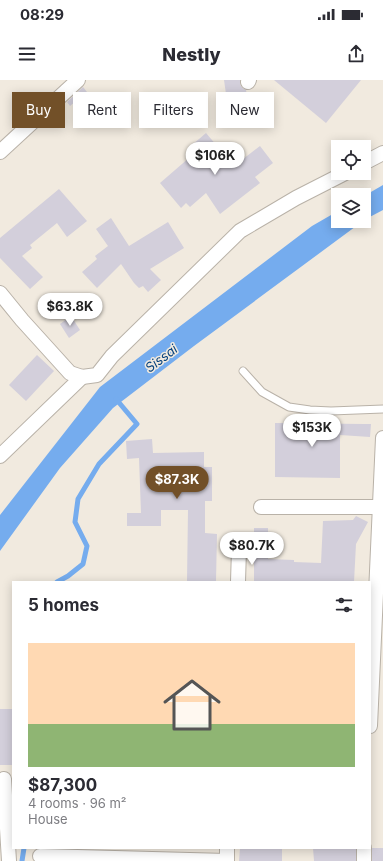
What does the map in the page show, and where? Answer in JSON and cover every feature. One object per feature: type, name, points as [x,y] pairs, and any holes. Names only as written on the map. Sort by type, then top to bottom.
[{"type":"street","points":[[0,152],[78,80]]},
{"type":"street","points":[[371,160],[383,154]]},
{"type":"street","points":[[0,293],[22,320],[70,373],[82,377],[97,375],[112,356],[240,231],[296,198],[331,180]]},
{"type":"street","points":[[0,456],[82,377]]},
{"type":"street","points":[[371,708],[382,507],[383,438]]},
{"type":"street","points":[[261,507],[382,507]]},
{"type":"street","points":[[238,581],[239,549]]},
{"type":"street","points":[[4,778],[9,861]]},
{"type":"street","points":[[40,856],[227,861],[227,849]]},
{"type":"street","points":[[364,849],[364,861]]},
{"type":"lane","points":[[243,371],[262,392],[289,407],[331,411],[383,409]]},
{"type":"water","points":[[383,185],[383,210],[371,216],[371,192]]},
{"type":"water","name":"Sissai","points":[[331,215],[331,228],[354,228],[113,408],[60,468],[0,551],[0,515],[100,387],[312,226]]},
{"type":"building","points":[[224,80],[240,80],[241,86],[246,92],[226,92]]},
{"type":"building","points":[[274,80],[361,80],[326,123]]},
{"type":"building","points":[[83,87],[87,92],[78,92]]},
{"type":"building","points":[[73,96],[73,104],[70,106],[67,102]]},
{"type":"building","points":[[206,133],[234,166],[260,146],[273,163],[255,177],[260,183],[220,214],[206,193],[190,207],[186,203],[181,208],[160,183],[197,151],[192,145]]},
{"type":"building","points":[[59,189],[87,221],[67,237],[57,223],[30,245],[32,248],[22,256],[43,277],[30,289],[0,258],[0,238]]},
{"type":"building","points":[[111,218],[129,246],[168,222],[184,248],[150,269],[161,280],[148,292],[143,286],[139,288],[134,283],[121,264],[97,288],[82,272],[97,259],[95,256],[108,246],[96,229]]},
{"type":"building","points":[[71,316],[80,330],[69,338],[60,324]]},
{"type":"building","points":[[37,355],[54,371],[26,401],[9,385]]},
{"type":"building","points":[[275,423],[371,424],[370,437],[340,435],[340,478],[275,477]]},
{"type":"building","points":[[152,439],[153,453],[204,452],[204,467],[212,467],[212,501],[205,501],[205,533],[217,534],[216,581],[187,581],[188,510],[161,510],[161,526],[127,526],[127,513],[141,513],[139,458],[127,459],[126,441]]},
{"type":"building","points":[[356,516],[368,522],[356,544],[354,581],[254,581],[254,528],[268,528],[268,559],[321,563],[323,521],[353,520]]},
{"type":"building","points":[[0,709],[12,709],[12,765],[0,765]]},
{"type":"building","points":[[372,848],[383,848],[383,861],[372,861]]},
{"type":"building","points":[[240,849],[282,849],[282,861],[239,861]]},
{"type":"building","points":[[313,849],[356,849],[356,861],[314,861]]},
{"type":"waterway","points":[[59,581],[83,564],[87,546],[75,522],[78,499],[99,464],[137,424],[116,399]]},
{"type":"waterway","points":[[22,861],[24,849]]}]
